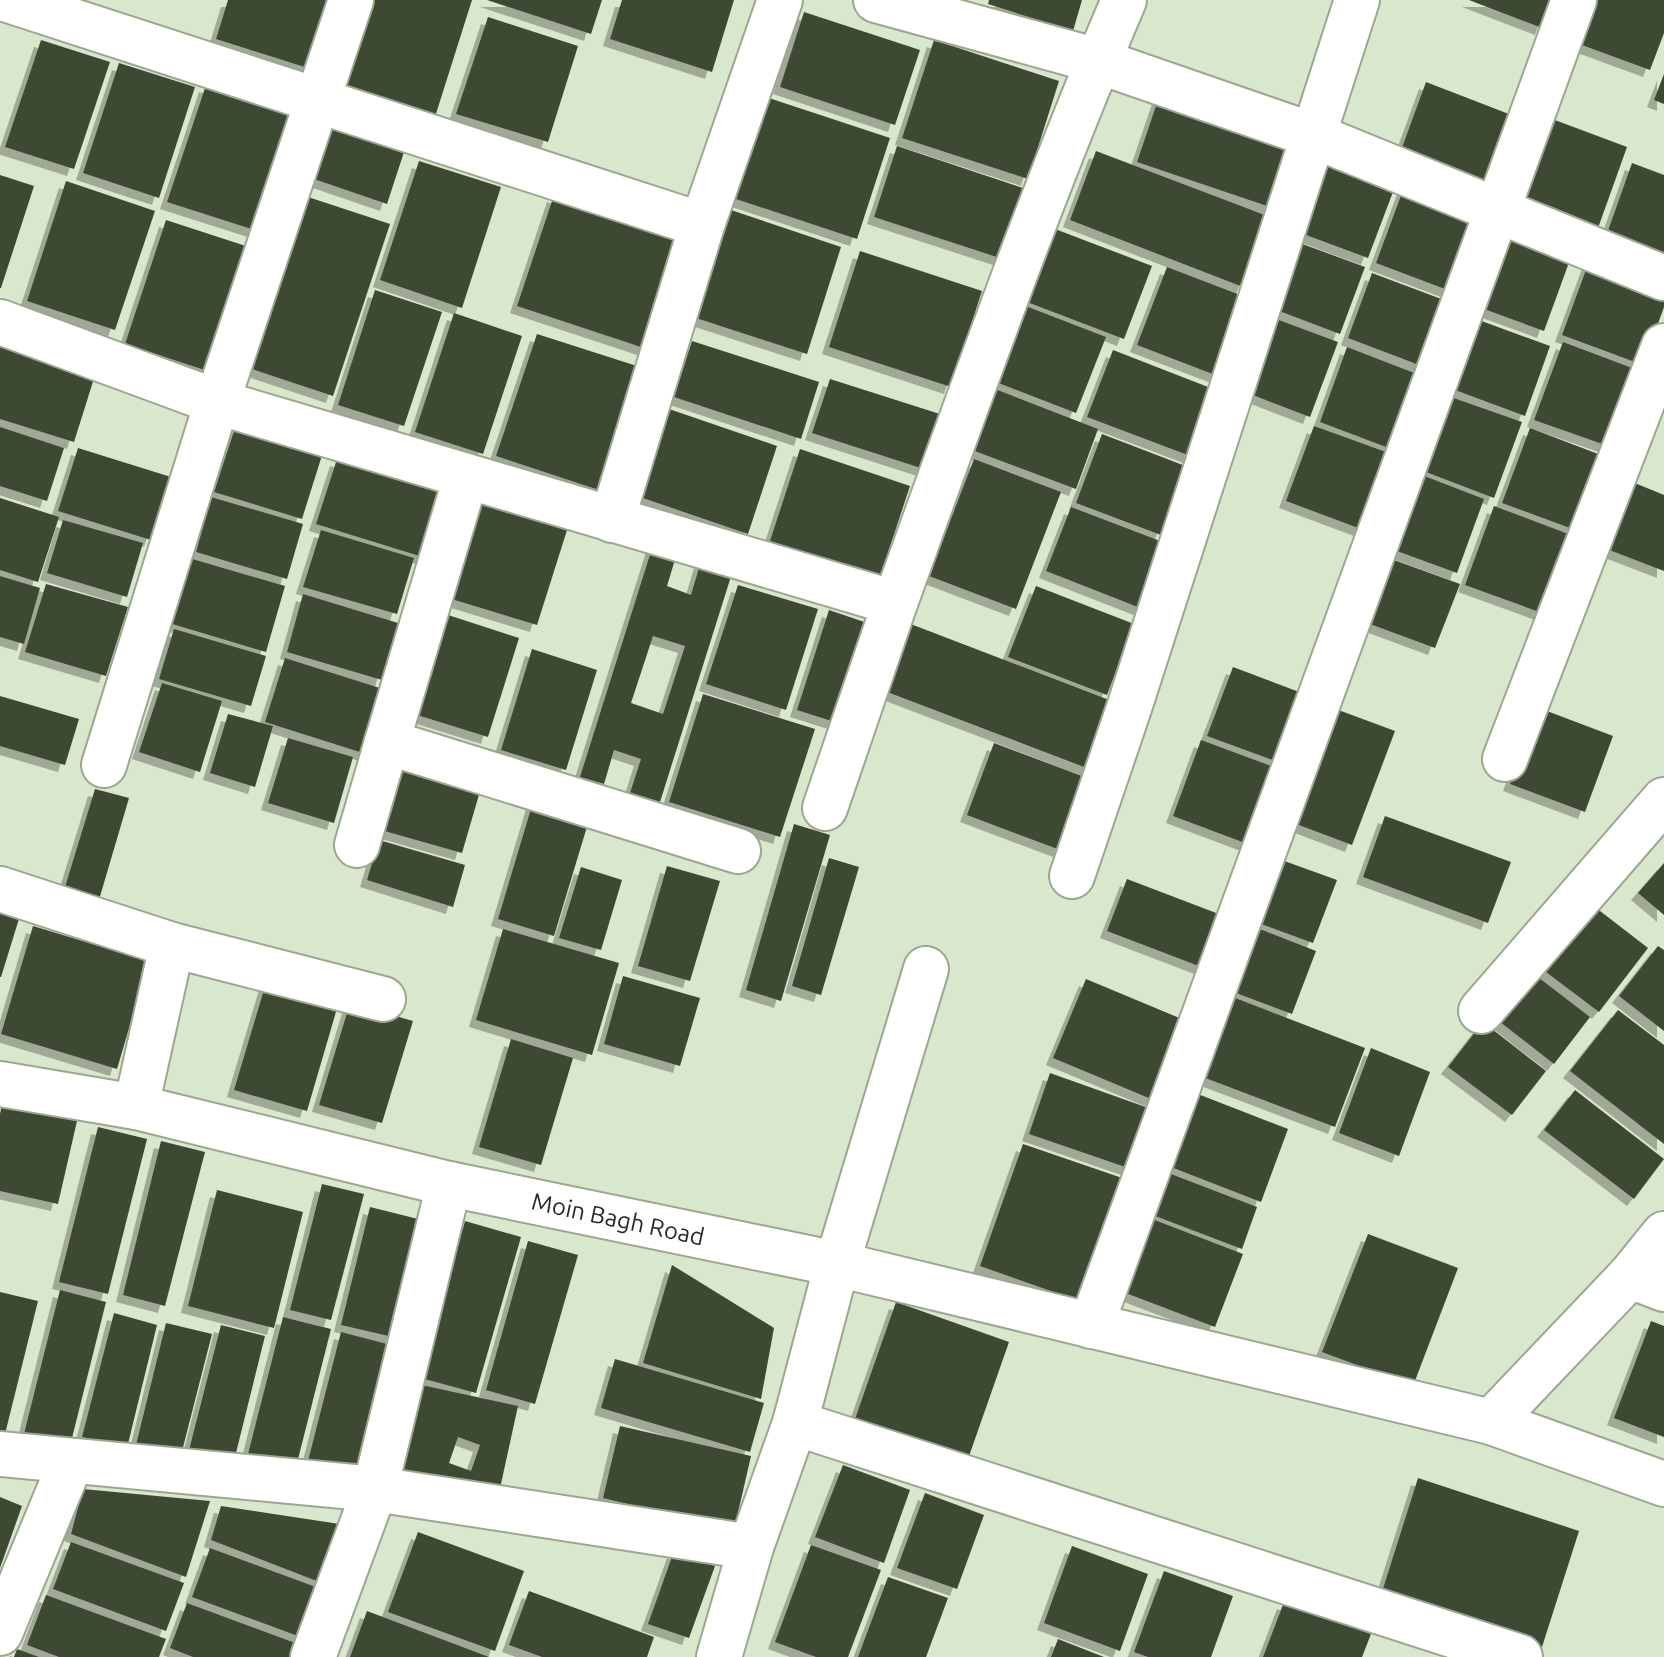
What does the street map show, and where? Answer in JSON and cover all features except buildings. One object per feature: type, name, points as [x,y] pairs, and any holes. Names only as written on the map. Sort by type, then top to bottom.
[{"type":"street","points":[[8,0],[702,225]]},
{"type":"street","points":[[104,765],[217,402],[351,0]]},
{"type":"street","points":[[612,520],[702,225],[780,0]]},
{"type":"street","points":[[876,0],[1098,61],[1312,135],[1664,278]]},
{"type":"street","points":[[825,808],[895,603],[1098,61],[1124,0]]},
{"type":"street","points":[[1072,876],[1357,0]]},
{"type":"street","points":[[1091,1326],[1574,0]]},
{"type":"street","points":[[0,322],[217,402],[895,603]]},
{"type":"street","points":[[1505,759],[1664,346]]},
{"type":"street","points":[[357,845],[466,477]]},
{"type":"street","points":[[387,742],[738,851]]},
{"type":"street","points":[[1481,1011],[1664,800]]},
{"type":"street","points":[[0,889],[172,945],[383,999]]},
{"type":"street","points":[[136,1107],[172,945]]},
{"type":"street","points":[[728,1655],[751,1547],[795,1423],[837,1264],[926,969]]},
{"type":"street","name":"Moin Bagh Road","points":[[0,1084],[136,1107],[449,1184],[837,1264],[1491,1422],[1664,1484]]},
{"type":"street","points":[[313,1657],[375,1489],[449,1184]]},
{"type":"street","points":[[1491,1422],[1647,1283],[1664,1234]]},
{"type":"street","points":[[795,1423],[1520,1657]]},
{"type":"street","points":[[0,1454],[375,1489],[751,1547]]},
{"type":"street","points":[[0,1633],[71,1462]]}]
